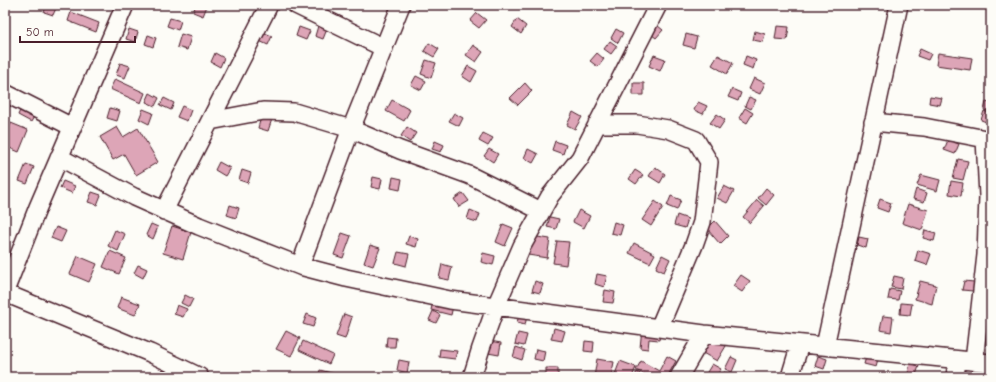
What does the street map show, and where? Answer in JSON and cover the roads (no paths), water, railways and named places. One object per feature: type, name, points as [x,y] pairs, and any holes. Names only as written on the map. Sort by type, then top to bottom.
[{"type":"street","points":[[125,5],[59,157],[5,292],[150,353],[200,377]]},
{"type":"street","points":[[164,211],[269,5]]},
{"type":"street","points":[[296,5],[384,48]]},
{"type":"street","points":[[300,266],[351,129],[401,5]]},
{"type":"street","points":[[472,377],[496,306],[522,246],[550,196],[580,158],[658,5]]},
{"type":"street","points":[[825,346],[899,5]]},
{"type":"street","points":[[5,94],[72,127]]},
{"type":"street","points":[[210,121],[263,111],[294,112],[351,129],[400,150],[468,175],[541,211]]},
{"type":"street","points":[[873,122],[924,127],[988,139],[986,255],[966,361],[955,377]]},
{"type":"street","points":[[597,124],[637,124],[668,129],[696,140],[709,162],[702,222],[694,245],[659,328]]},
{"type":"street","points":[[59,157],[134,197],[164,211],[300,266],[346,278],[450,300],[704,334],[991,363]]},
{"type":"street","points":[[679,377],[704,334]]},
{"type":"street","points":[[790,377],[800,344]]}]
